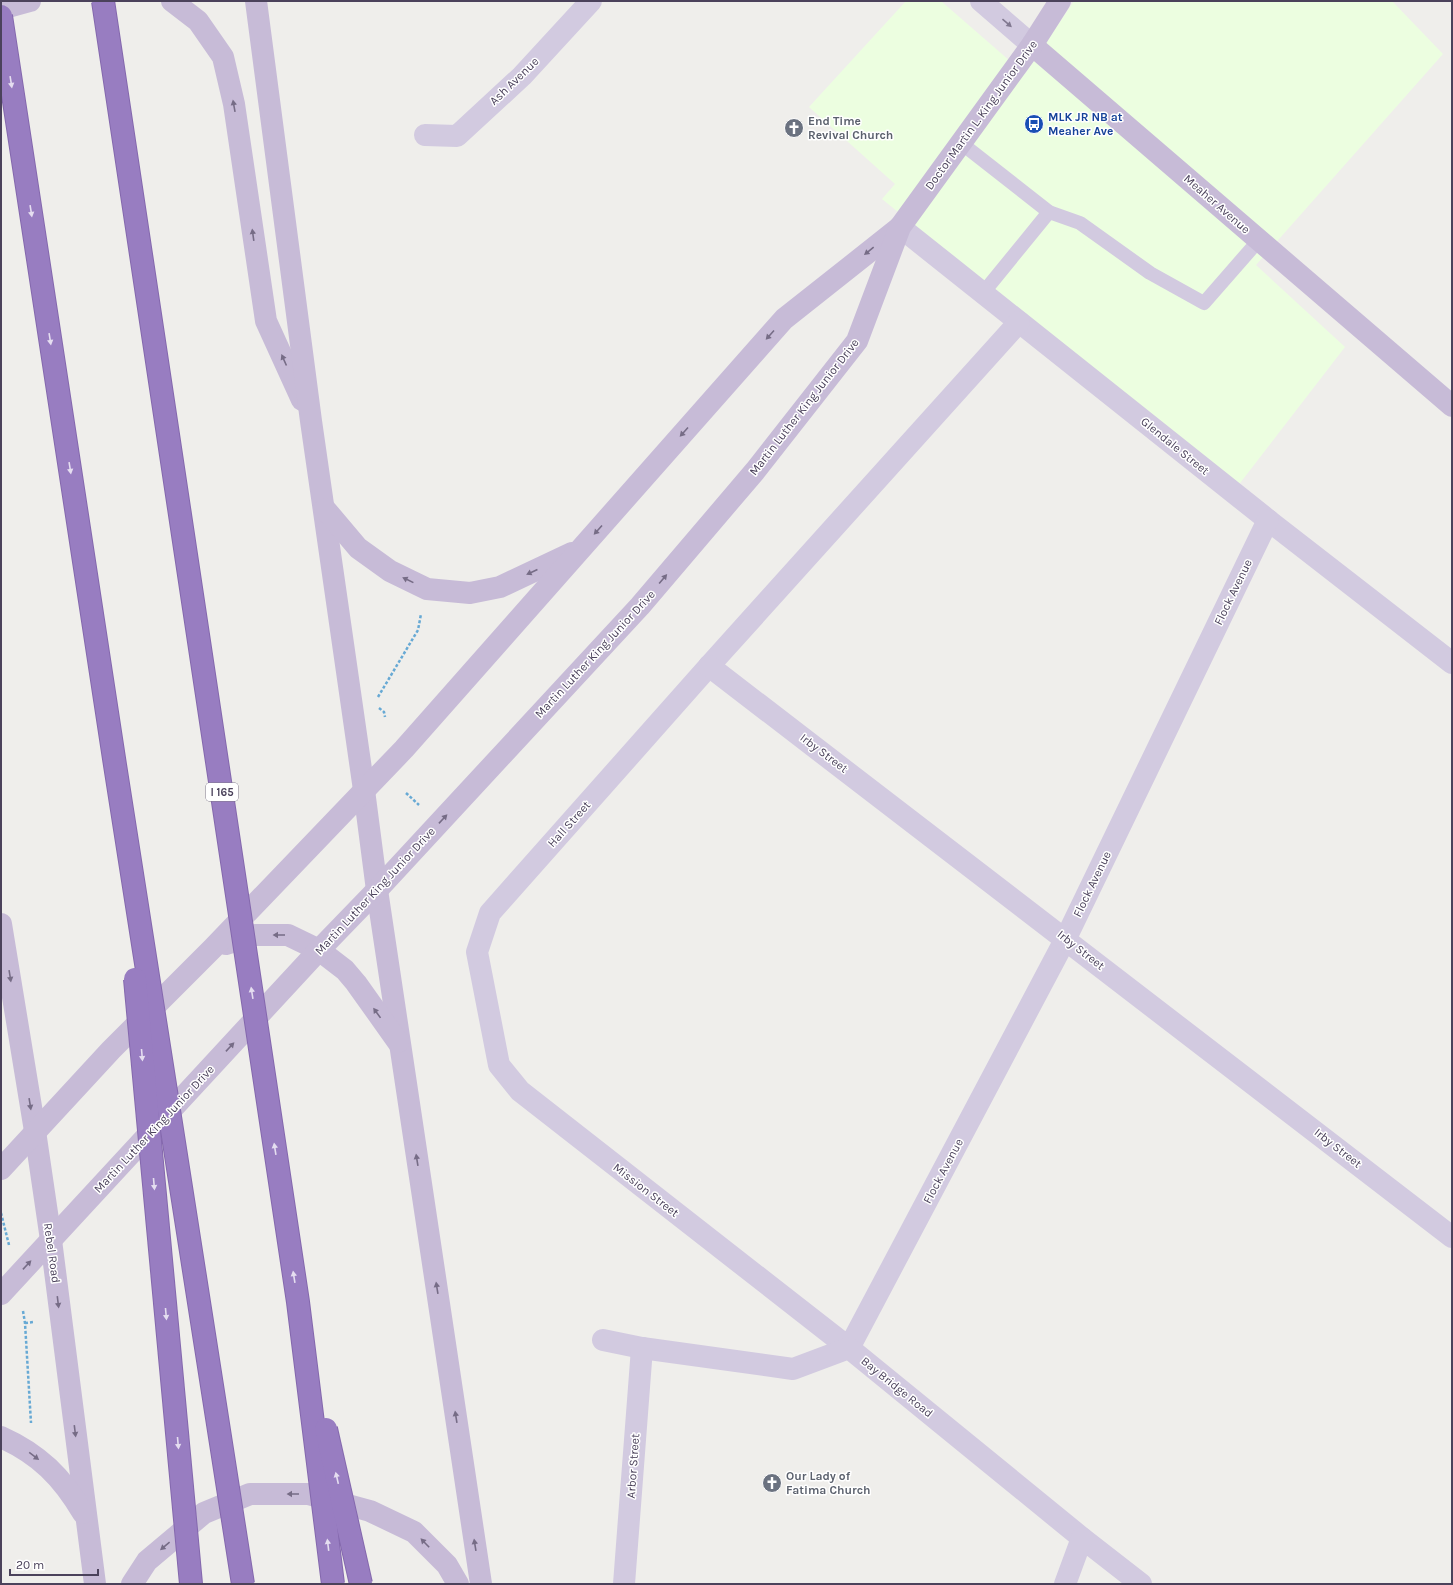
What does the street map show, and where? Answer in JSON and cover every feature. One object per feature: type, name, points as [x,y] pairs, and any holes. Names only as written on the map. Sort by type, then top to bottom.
[{"type":"highway","name":"I 165","points":[[103,1],[298,1302],[333,1584]]},
{"type":"highway","points":[[1,16],[115,765],[243,1584]]},
{"type":"highway","points":[[115,765],[191,1584]]},
{"type":"highway","points":[[298,1302],[361,1584]]},
{"type":"street","points":[[1,9],[30,1]]},
{"type":"street","points":[[172,1],[198,21],[223,57],[234,104],[266,321],[311,421]]},
{"type":"street","points":[[256,1],[311,421],[325,509],[377,890],[481,1584]]},
{"type":"street","name":"Ash Avenue","points":[[425,135],[457,136],[522,76],[591,1]]},
{"type":"street","name":"Meaher Avenue","points":[[982,1],[1452,406]]},
{"type":"street","name":"Doctor Martin L. King Junior Drive","points":[[900,227],[1032,45],[1060,1]]},
{"type":"street","points":[[1,1169],[111,1050],[213,948],[404,749],[784,320],[900,227]]},
{"type":"street","name":"Glendale Street","points":[[900,227],[1268,520],[1452,663]]},
{"type":"street","name":"Martin Luther King Junior Drive","points":[[1,1294],[640,606],[760,464],[857,341],[900,227]]},
{"type":"street","name":"Hall Street","points":[[487,1002],[477,952],[490,913],[709,666],[1019,322]]},
{"type":"street","points":[[325,509],[358,548],[390,571],[427,589],[470,593],[500,587],[580,549]]},
{"type":"street","name":"Flock Avenue","points":[[849,1348],[1066,938],[1268,520]]},
{"type":"street","name":"Irby Street","points":[[709,666],[1066,938],[1452,1237]]},
{"type":"street","name":"Rebel Road","points":[[1,924],[35,1131],[95,1584]]},
{"type":"street","points":[[213,948],[256,935],[288,935],[319,950],[345,970],[400,1044]]},
{"type":"street","name":"Mission Street","points":[[487,1002],[499,1065],[520,1091],[849,1348]]},
{"type":"street","name":"Bay Bridge Road","points":[[603,1340],[642,1348],[793,1369],[849,1348],[1082,1538],[1141,1584]]},
{"type":"street","name":"Arbor Street","points":[[624,1584],[642,1348]]},
{"type":"street","points":[[1,1437],[20,1445],[49,1467],[71,1493],[87,1520]]},
{"type":"street","points":[[132,1584],[148,1561],[204,1512],[250,1494],[308,1494],[370,1511],[414,1532],[447,1565],[458,1584]]},
{"type":"street","points":[[1065,1584],[1082,1538]]},
{"type":"lane","points":[[961,143],[1049,212],[1080,223],[1150,273],[1204,303],[1259,240]]},
{"type":"lane","points":[[983,293],[1049,212]]},
{"type":"path","points":[[378,697],[418,630],[422,607]]},
{"type":"path","points":[[406,793],[424,810]]},
{"type":"path","points":[[1,1213],[9,1245]]},
{"type":"path","points":[[23,1311],[32,1420],[30,1429]]},
{"type":"shaded area","points":[[906,1],[941,1],[1025,74],[1074,1],[1392,1],[1443,54],[1256,265],[1345,347],[1237,487],[882,199],[895,184],[809,107]]},
{"type":"place","name":"MLK JR NB at Meaher Ave","points":[[1034,124]]},
{"type":"place","name":"End Time Revival Church","points":[[794,128]]},
{"type":"place","name":"Our Lady of Fatima Church","points":[[772,1483]]}]
